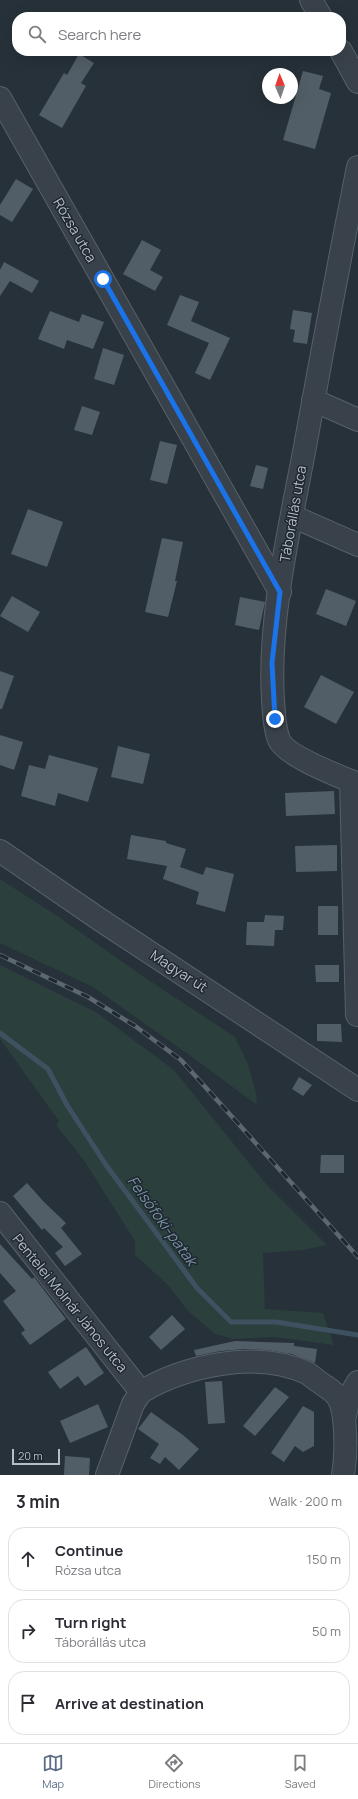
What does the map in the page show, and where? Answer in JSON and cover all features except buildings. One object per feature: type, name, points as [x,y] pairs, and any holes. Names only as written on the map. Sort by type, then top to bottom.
[{"type":"street","points":[[311,0],[318,12]]},
{"type":"street","points":[[343,56],[358,82]]},
{"type":"street","name":"Rózsa utca","points":[[0,98],[280,592]]},
{"type":"street","name":"Táborállás utca","points":[[357,178],[313,400],[292,516],[280,592],[272,663],[275,719],[280,740],[284,748],[296,756],[355,783],[357,1015]]},
{"type":"street","points":[[313,400],[358,420]]},
{"type":"street","points":[[292,516],[358,545]]},
{"type":"street","name":"Magyar út","points":[[0,851],[99,919],[358,1090]]},
{"type":"street","name":"Pentelei Molnár János utca","points":[[0,1213],[141,1392]]},
{"type":"street","points":[[107,1475],[133,1404],[141,1392],[159,1381],[211,1366],[242,1361],[270,1362],[307,1373],[336,1395],[345,1416]]},
{"type":"street","points":[[343,1475],[345,1416],[349,1397],[358,1382]]},
{"type":"green space","points":[[0,879],[56,915],[141,975],[235,1037],[248,1064],[256,1093],[257,1105],[93,987],[0,943]]},
{"type":"green space","points":[[0,965],[96,1012],[174,1070],[267,1185],[327,1245],[303,1250],[263,1253],[265,1309],[323,1313],[334,1345],[274,1337],[234,1339],[215,1334],[188,1311],[167,1284],[135,1255],[135,1241],[85,1162],[56,1125],[59,1121],[0,1039]]},
{"type":"waterway","name":"Felsőfoki-patak","points":[[0,1033],[48,1069],[67,1105],[106,1165],[197,1288],[231,1322],[276,1322],[358,1335]]},
{"type":"railway","points":[[0,955],[88,997],[135,1026],[181,1060],[358,1257]]},
{"type":"route","points":[[103,279],[280,592],[272,663],[275,719]]}]
